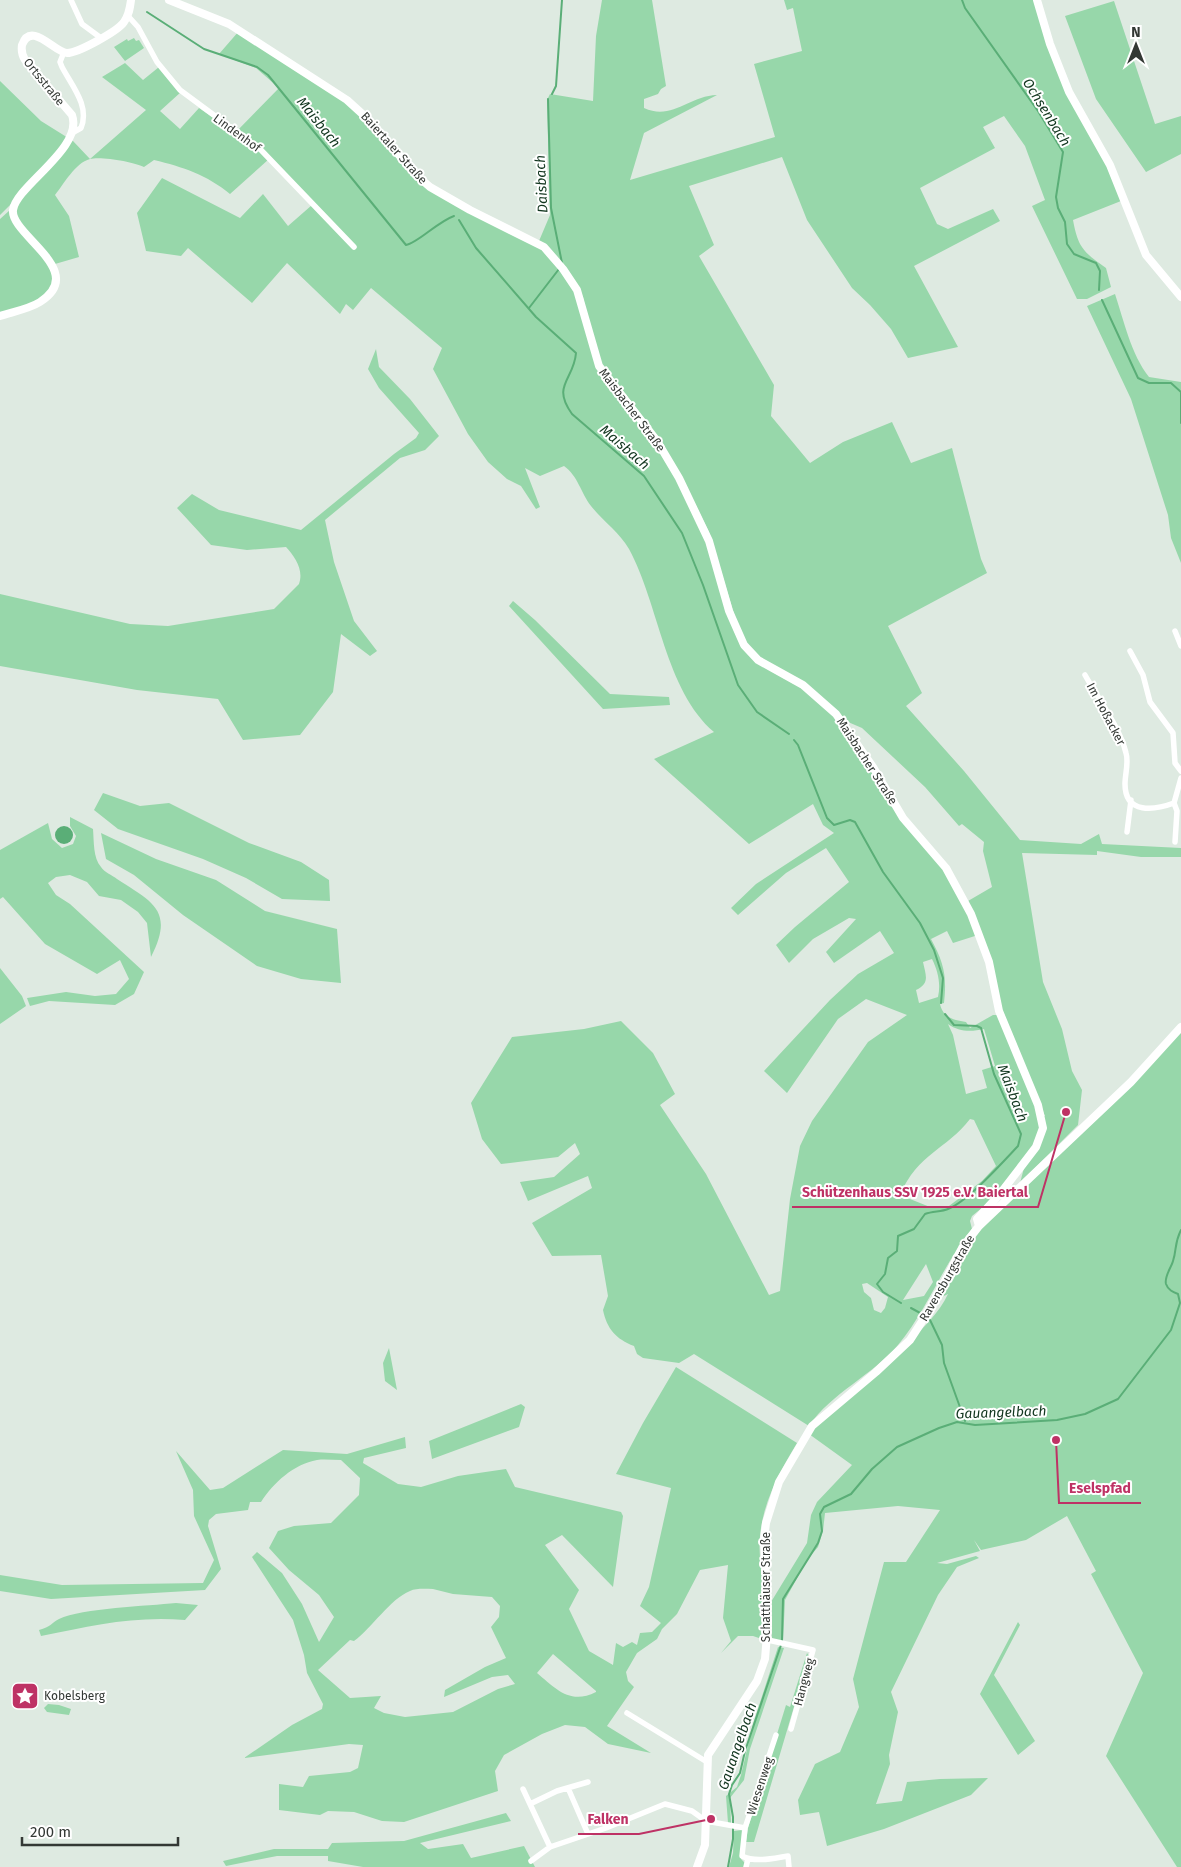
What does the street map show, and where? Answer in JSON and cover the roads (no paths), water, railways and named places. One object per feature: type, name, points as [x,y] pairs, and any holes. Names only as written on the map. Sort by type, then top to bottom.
[{"type":"street","points":[[71,0],[82,24],[101,38]]},
{"type":"street","points":[[0,316],[41,302],[53,287],[54,272],[52,263],[19,226],[14,217],[13,209],[71,136],[81,128],[83,108],[80,98],[60,62],[64,52],[72,52],[121,26],[128,16],[131,0]]},
{"type":"street","name":"Baiertaler Straße","points":[[169,0],[229,24],[347,100],[369,120],[415,174],[430,187],[470,210],[544,246],[563,269]]},
{"type":"street","points":[[1037,0],[1050,44],[1069,92],[1110,165],[1146,255],[1181,297]]},
{"type":"street","name":"Lindenhof","points":[[128,16],[138,27],[157,62],[180,90],[264,152],[354,247]]},
{"type":"street","name":"Ortsstraße","points":[[64,52],[36,36],[26,40],[22,48],[25,60],[72,115],[71,136]]},
{"type":"street","name":"Maisbacher Straße","points":[[563,269],[578,293],[597,363],[657,441],[704,529],[730,616],[744,645],[758,660],[803,685],[836,714],[873,767],[903,818],[946,868],[971,914],[989,962],[1000,1011],[1038,1105],[1043,1128],[1042,1137],[1036,1147],[1000,1194],[977,1219],[979,1226]]},
{"type":"street","points":[[1175,631],[1181,646]]},
{"type":"street","points":[[1130,651],[1143,675],[1150,702],[1173,733],[1175,763],[1181,770]]},
{"type":"street","name":"Im Hoßacker","points":[[1085,675],[1127,754],[1125,786],[1132,800]]},
{"type":"street","points":[[1175,842],[1176,811],[1174,802],[1181,778]]},
{"type":"street","points":[[1127,832],[1132,800],[1144,808],[1156,809],[1174,802]]},
{"type":"street","name":"Ravensburgstraße","points":[[816,1421],[876,1372],[910,1340],[932,1306],[962,1248],[979,1226],[1131,1082],[1181,1027]]},
{"type":"street","name":"Schatthäuser Straße","points":[[697,1867],[704,1850],[707,1762],[711,1748],[757,1681],[768,1640],[764,1539],[766,1523],[779,1482],[792,1456],[816,1421]]},
{"type":"street","name":"Hangweg","points":[[768,1640],[813,1650],[791,1729]]},
{"type":"street","points":[[627,1713],[707,1762]]},
{"type":"street","name":"Wiesenweg","points":[[531,1861],[550,1847],[588,1834],[660,1804],[673,1805],[692,1811],[706,1821],[745,1828],[776,1735]]},
{"type":"street","points":[[530,1804],[588,1782]]},
{"type":"street","points":[[568,1788],[588,1834]]},
{"type":"street","points":[[523,1789],[550,1847]]},
{"type":"street","points":[[745,1828],[742,1856],[748,1859],[788,1856],[789,1867]]},
{"type":"street","points":[[746,1867],[748,1859]]},
{"type":"waterway","name":"Daisbach","points":[[552,94],[556,86],[562,0]]},
{"type":"waterway","name":"Ochsenbach","points":[[962,0],[965,8],[1038,111],[1063,152],[1056,197],[1058,208],[1065,222],[1067,244],[1074,254],[1096,263],[1100,271],[1099,290]]},
{"type":"waterway","name":"Maisbach","points":[[147,12],[204,49],[257,67],[268,75],[406,245],[454,216]]},
{"type":"waterway","name":"Daisbach","points":[[548,99],[551,208],[562,263]]},
{"type":"waterway","name":"Maisbach","points":[[459,220],[476,248],[536,317],[576,353],[572,370],[565,383],[563,396],[566,404],[572,414],[644,476],[682,533],[703,585],[738,685],[757,712],[789,734]]},
{"type":"waterway","name":"Daisbach","points":[[529,308],[559,269]]},
{"type":"waterway","name":"Ochsenbach","points":[[1102,300],[1138,378],[1149,383],[1171,383],[1181,392],[1181,423]]},
{"type":"waterway","name":"Maisbach","points":[[794,740],[798,745],[827,818],[834,825],[850,820],[855,822],[883,872],[920,923],[934,950],[943,978],[941,1003]]},
{"type":"waterway","name":"Maisbach","points":[[901,1303],[883,1292],[877,1284],[885,1274],[888,1258],[897,1251],[898,1236],[914,1229],[925,1214],[943,1211],[965,1198],[1018,1146],[1021,1134],[994,1074],[981,1028],[977,1026],[954,1025],[945,1014]]},
{"type":"waterway","name":"Gauangelbach","points":[[782,1640],[783,1599],[818,1543],[822,1531],[820,1514],[824,1507],[851,1494],[872,1469],[897,1447],[957,1422],[975,1425],[1057,1420],[1085,1414],[1118,1399],[1171,1330],[1180,1303],[1178,1294],[1169,1289],[1166,1281],[1181,1230]]},
{"type":"waterway","name":"Maisbach","points":[[911,1308],[922,1314]]},
{"type":"waterway","name":"Maisbach","points":[[930,1320],[942,1345],[944,1363],[965,1421]]},
{"type":"waterway","name":"Gauangelbach","points":[[728,1867],[733,1839],[733,1817],[729,1794],[732,1785],[740,1773],[745,1751],[781,1645]]},
{"type":"place","name":"Schützenhaus SSV 1925 e.V. Baiertal","points":[[1066,1112]]},
{"type":"place","name":"Eselspfad","points":[[1056,1440]]},
{"type":"place","name":"Kobelsberg","points":[[25,1696]]},
{"type":"place","name":"Falken","points":[[711,1819]]}]
